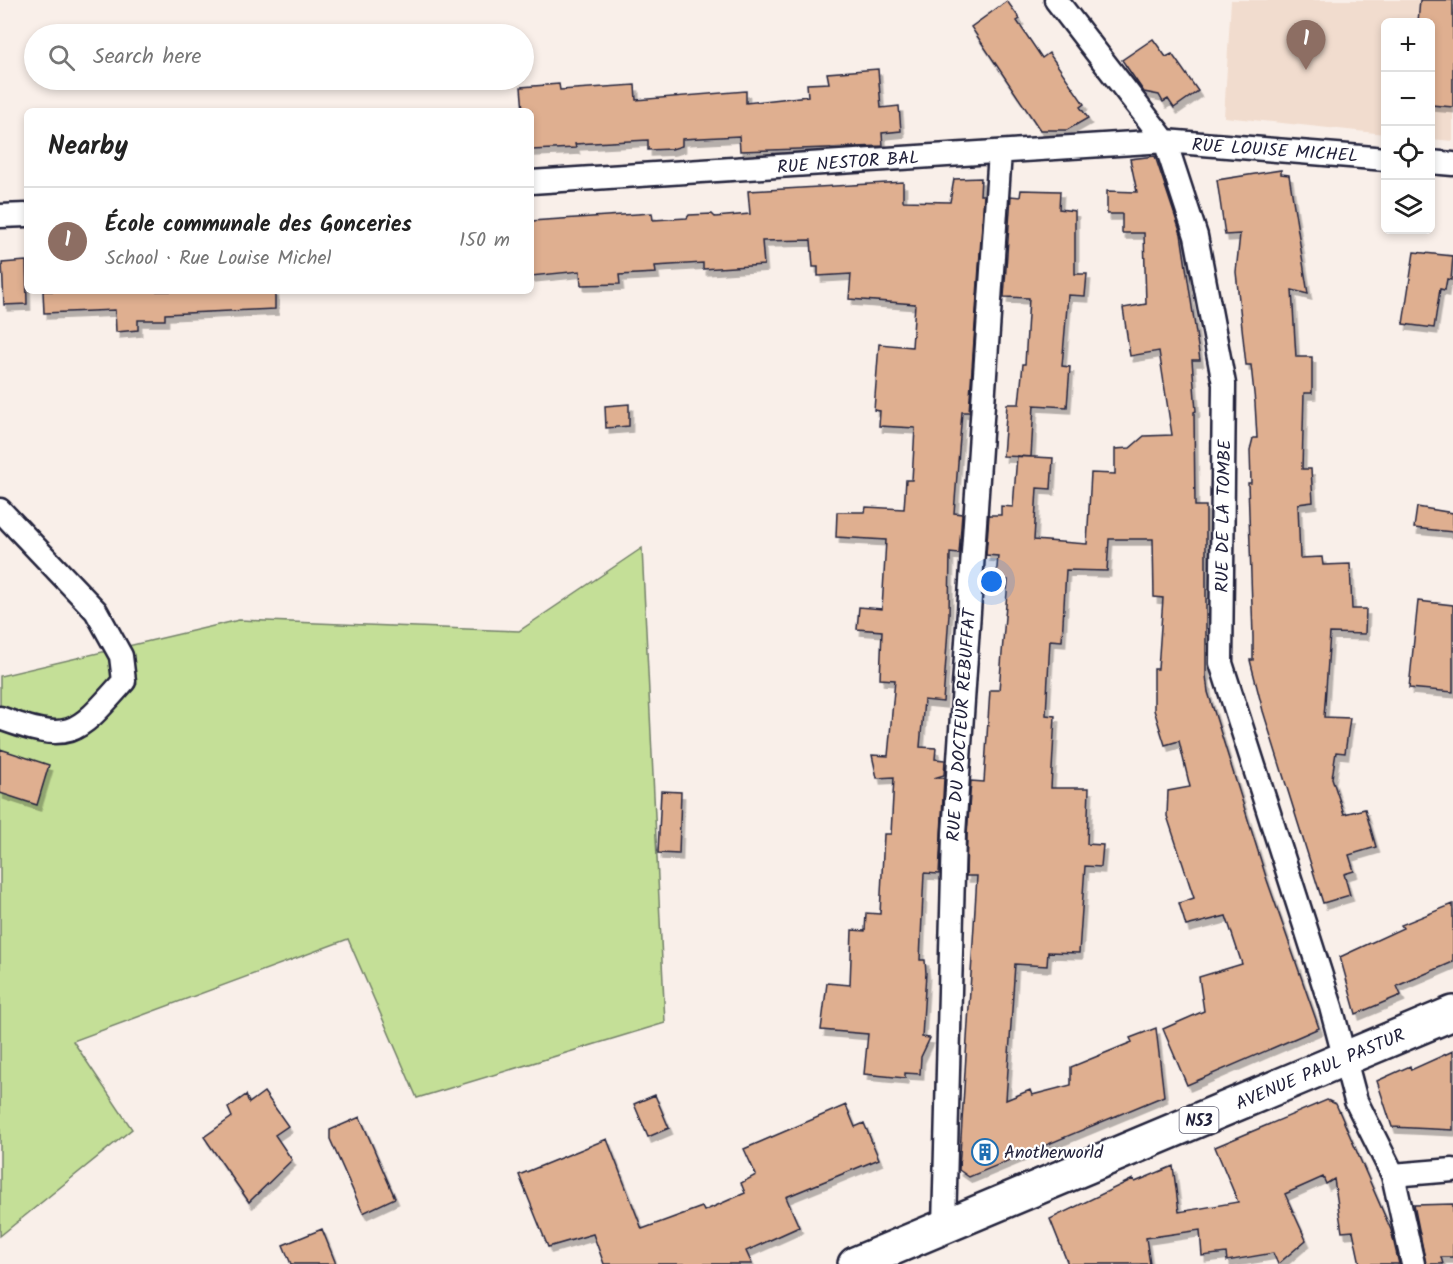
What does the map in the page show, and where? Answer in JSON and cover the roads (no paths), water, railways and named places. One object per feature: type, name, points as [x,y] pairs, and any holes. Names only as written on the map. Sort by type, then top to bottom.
[{"type":"main road","name":"AVENUE PAUL PASTUR","points":[[855,1264],[1453,1013]]},
{"type":"street","name":"RUE DE LA TOMBE","points":[[1056,0],[1165,141],[1196,236],[1224,384],[1221,663],[1346,1058],[1356,1101],[1393,1175],[1413,1264]]},
{"type":"street","name":"RUE NESTOR BAL","points":[[534,182],[1165,141]]},
{"type":"street","name":"RUE LOUISE MICHEL","points":[[1165,141],[1381,159]]},
{"type":"street","name":"RUE DU DOCTEUR REBUFFAT","points":[[944,1227],[954,834],[1000,152]]},
{"type":"street","points":[[1435,162],[1453,164]]},
{"type":"street","points":[[0,216],[24,215]]},
{"type":"street","points":[[0,510],[96,611],[121,656],[124,681],[92,717],[66,733],[36,731],[0,718]]},
{"type":"street","points":[[1393,1175],[1453,1170]]},
{"type":"place","name":"École communale des Gonceries","points":[[1306,70]]},
{"type":"place","name":"Anotherworld","points":[[985,1152]]}]
